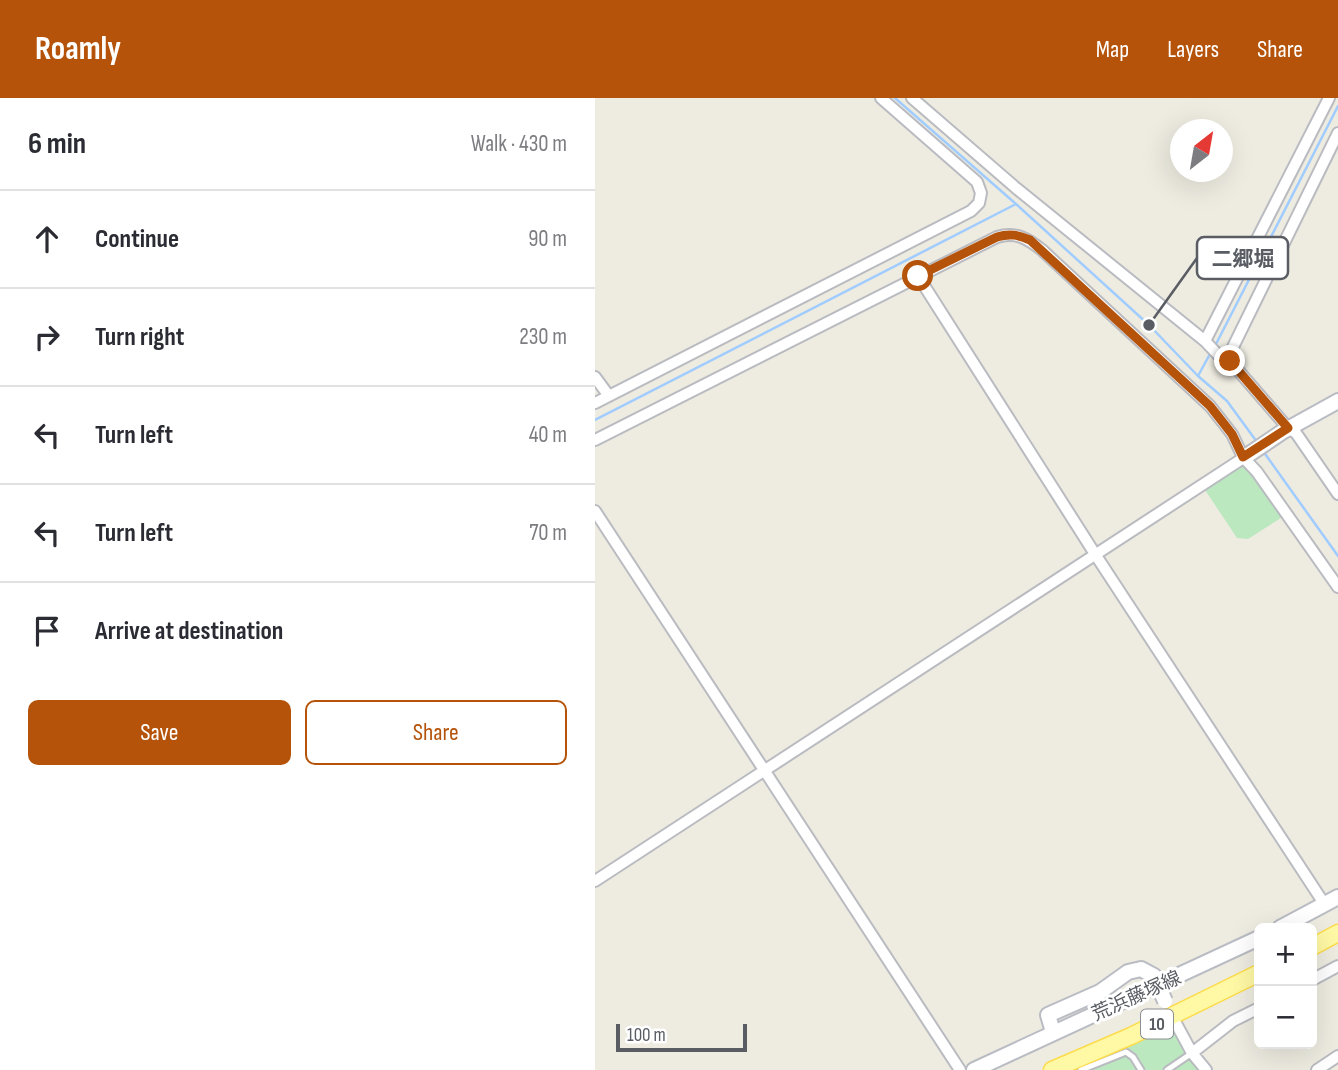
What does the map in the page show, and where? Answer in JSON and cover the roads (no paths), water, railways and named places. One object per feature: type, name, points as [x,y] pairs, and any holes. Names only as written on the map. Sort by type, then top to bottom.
[{"type":"main road","points":[[1317,944],[1338,933]]},
{"type":"main road","name":"10","points":[[1052,1070],[1169,1008],[1254,975]]},
{"type":"street","points":[[595,403],[971,211],[979,203],[981,193],[977,182],[881,98]]},
{"type":"street","points":[[912,98],[1016,188],[1226,360],[1285,430],[1296,433],[1338,494]]},
{"type":"street","points":[[1207,343],[1329,98]]},
{"type":"street","points":[[1226,360],[1338,134]]},
{"type":"street","points":[[595,440],[997,237],[1007,233],[1019,235],[1030,240],[1210,406],[1338,587]]},
{"type":"street","points":[[918,276],[1095,554],[1332,901],[1290,923]]},
{"type":"street","points":[[595,377],[610,396]]},
{"type":"street","points":[[595,881],[1285,430],[1338,401]]},
{"type":"street","points":[[595,511],[960,1070]]},
{"type":"street","name":"荒浜藤塚線","points":[[974,1070],[1254,940]]},
{"type":"street","points":[[1317,977],[1338,966]]},
{"type":"street","points":[[1053,1032],[1048,1015],[1100,992],[1128,972],[1141,969],[1154,976],[1192,1053],[1206,1070]]},
{"type":"street","points":[[1192,1053],[1233,1021],[1254,1010]]},
{"type":"street","points":[[1317,1070],[1338,1056]]},
{"type":"lane","points":[[1081,1070],[1126,1052],[1133,1057],[1141,1070]]},
{"type":"lane","points":[[1167,1070],[1192,1053]]},
{"type":"waterway","points":[[895,98],[1149,325],[1198,376],[1227,401],[1257,442]]},
{"type":"waterway","points":[[1215,346],[1338,106]]},
{"type":"waterway","points":[[595,420],[1016,204]]},
{"type":"waterway","points":[[1198,376],[1211,352]]},
{"type":"waterway","points":[[1263,451],[1338,556]]},
{"type":"place","name":"二郷堀","points":[[1149,325]]}]
